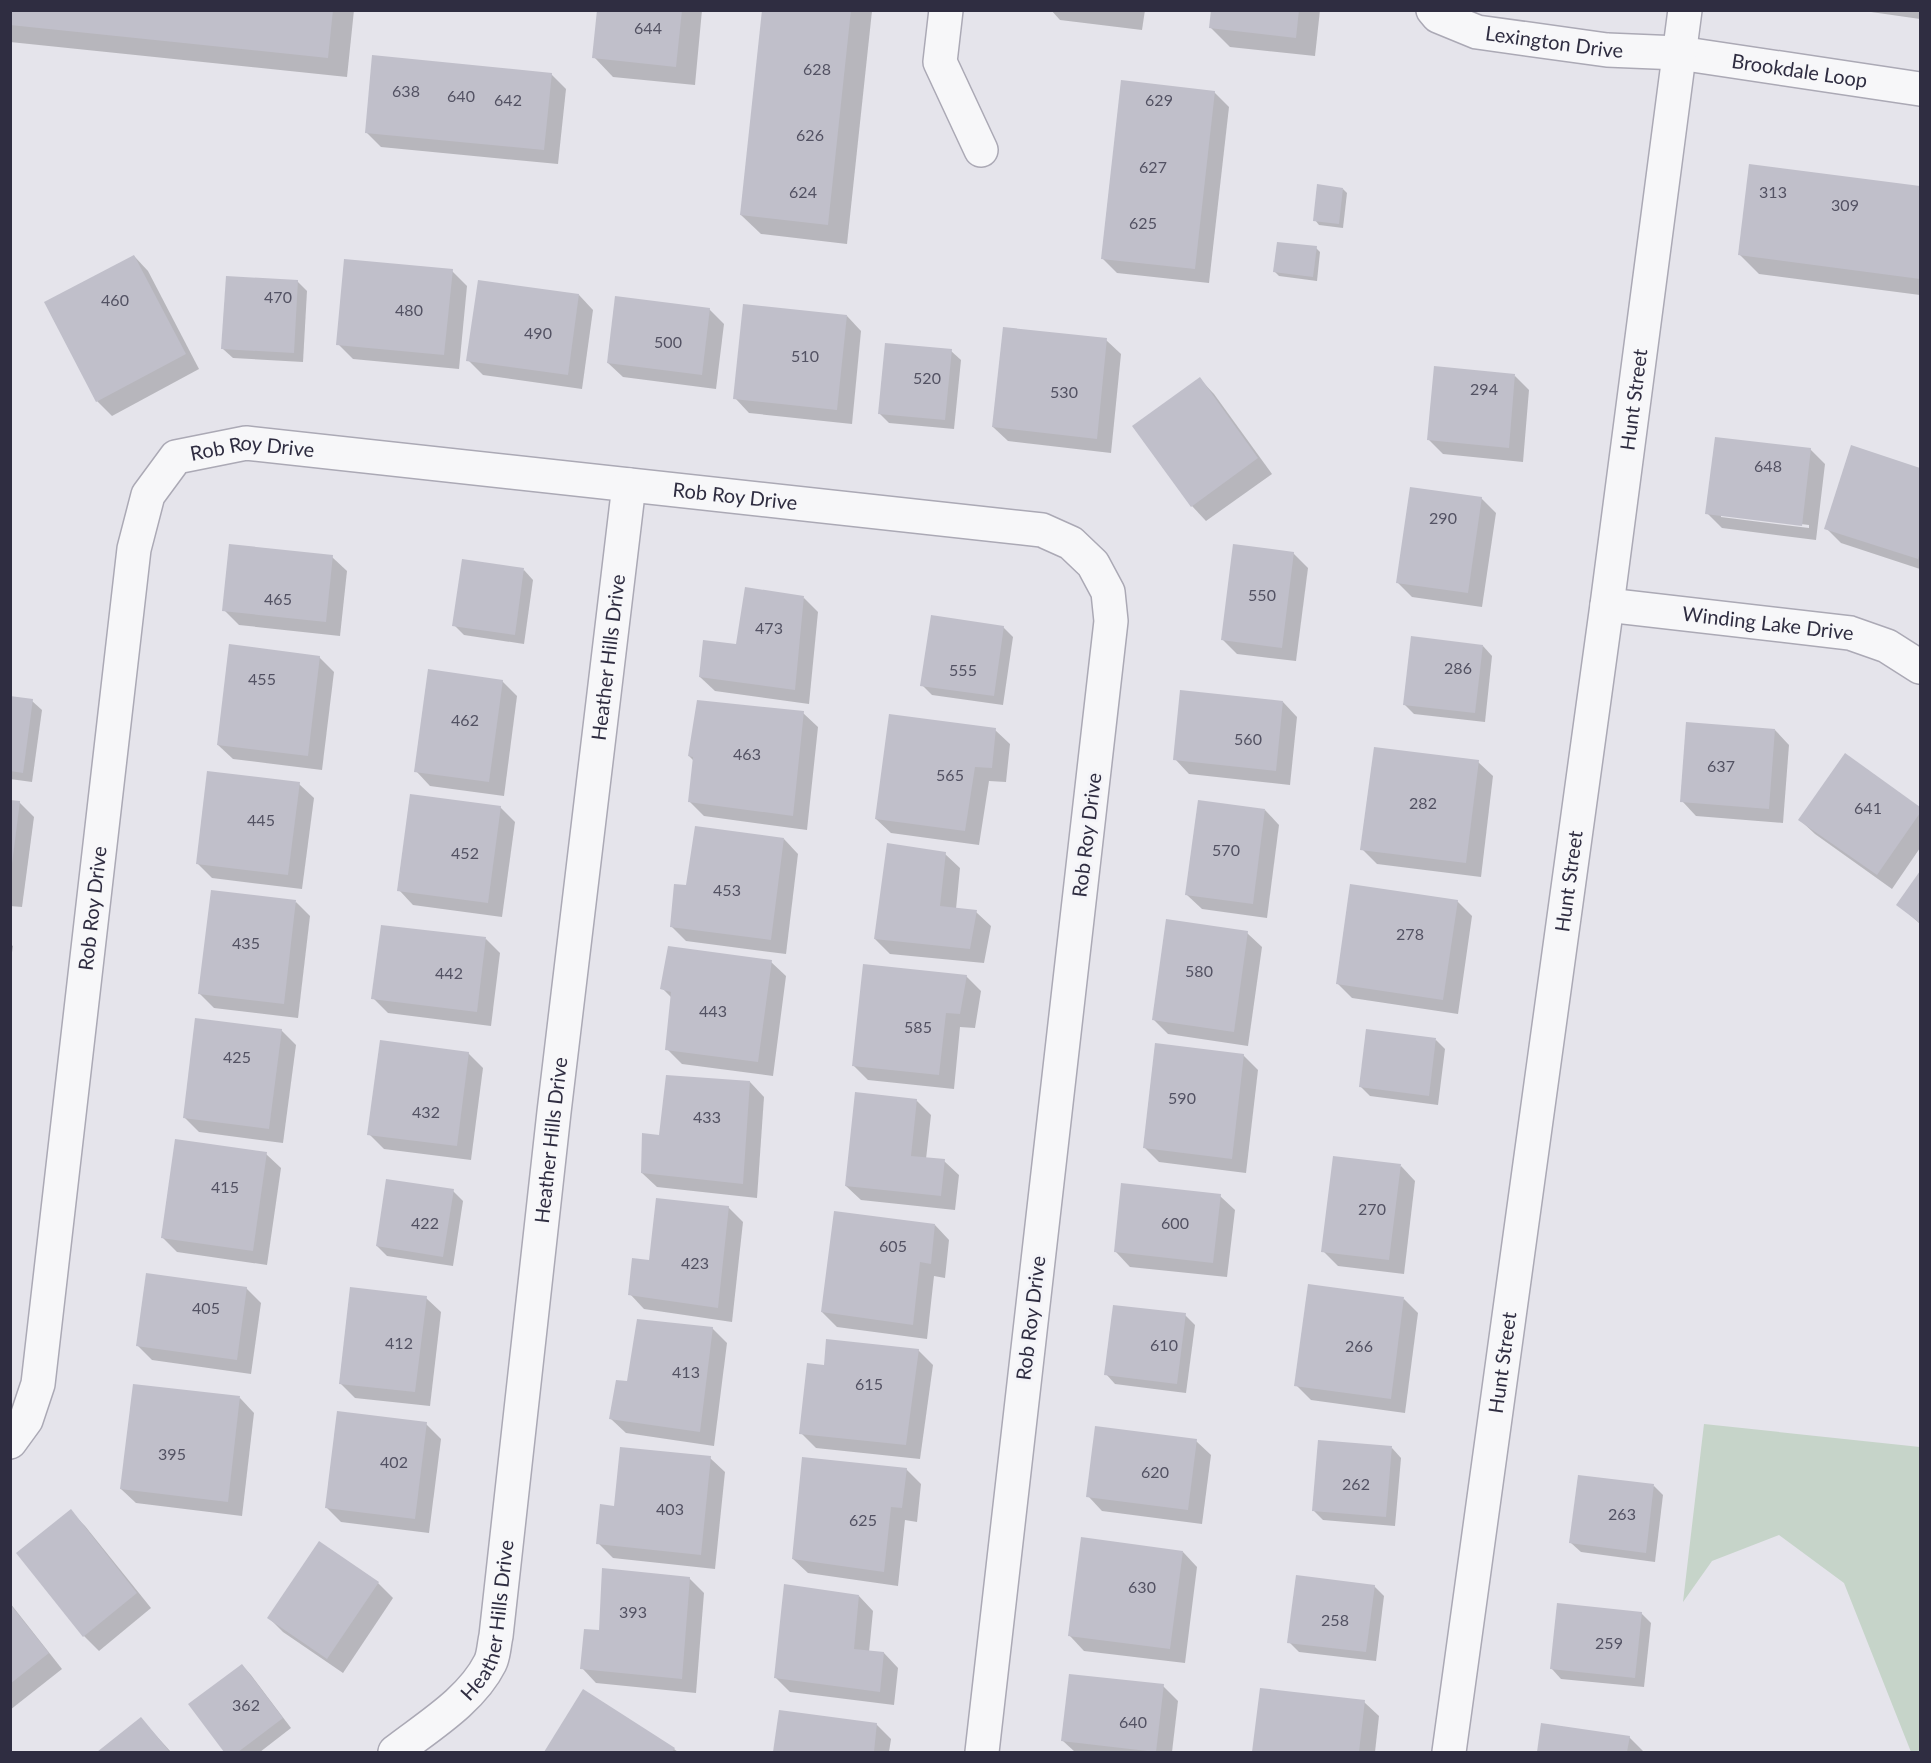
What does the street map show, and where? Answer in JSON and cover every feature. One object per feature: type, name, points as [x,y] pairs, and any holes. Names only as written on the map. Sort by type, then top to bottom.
[{"type":"street","points":[[946,10],[940,62],[981,150]]},
{"type":"street","name":"Lexington Drive","points":[[1433,10],[1438,16],[1477,32],[1607,50],[1679,53]]},
{"type":"street","name":"Hunt Street","points":[[1449,1752],[1607,605],[1685,10]]},
{"type":"street","name":"Brookdale Loop","points":[[1679,53],[1920,89]]},
{"type":"street","name":"Rob Roy Drive","points":[[10,1442],[26,1420],[38,1384],[135,549],[148,495],[176,458],[246,443],[1042,530],[1071,543],[1093,564],[1108,592],[1111,621],[982,1752]]},
{"type":"street","name":"Heather Hills Drive","points":[[394,1752],[448,1711],[477,1684],[491,1661],[496,1636],[554,1112],[630,485]]},
{"type":"street","name":"Winding Lake Drive","points":[[1607,605],[1850,633],[1887,646],[1920,667]]},
{"type":"shaded area","points":[[1704,1424],[1920,1447],[1920,1752],[1911,1752],[1844,1583],[1779,1535],[1712,1561],[1683,1602]]},
{"type":"building","points":[[10,10],[333,10],[328,58],[10,25]]},
{"type":"building","points":[[597,10],[682,10],[676,67],[592,58]]},
{"type":"building","points":[[762,10],[851,10],[828,225],[740,215]]},
{"type":"building","points":[[1211,10],[1299,10],[1296,38],[1209,28]]},
{"type":"building","points":[[372,55],[552,73],[544,150],[365,133]]},
{"type":"building","points":[[1121,80],[1215,91],[1195,269],[1101,259]]},
{"type":"building","points":[[1749,164],[1920,186],[1920,279],[1738,255]]},
{"type":"building","points":[[1317,184],[1343,188],[1339,224],[1313,221]]},
{"type":"building","points":[[1277,242],[1317,246],[1313,277],[1273,272]]},
{"type":"building","points":[[134,255],[186,354],[96,402],[44,302]]},
{"type":"building","points":[[344,259],[453,269],[444,355],[336,345]]},
{"type":"building","points":[[226,276],[298,280],[294,353],[221,349]]},
{"type":"building","points":[[478,280],[579,294],[568,375],[466,361]]},
{"type":"building","points":[[615,296],[710,308],[702,375],[607,363]]},
{"type":"building","points":[[743,304],[847,315],[837,410],[733,399]]},
{"type":"building","points":[[1003,327],[1107,338],[1097,439],[992,427]]},
{"type":"building","points":[[885,343],[952,349],[945,420],[878,414]]},
{"type":"building","points":[[1434,366],[1515,374],[1509,448],[1427,440]]},
{"type":"building","points":[[1200,377],[1258,458],[1191,507],[1132,426]]},
{"type":"building","points":[[1715,437],[1811,448],[1802,526],[1705,514]]},
{"type":"building","points":[[1851,445],[1920,468],[1920,552],[1918,559],[1824,529]]},
{"type":"building","points":[[1410,487],[1482,497],[1468,593],[1396,583]]},
{"type":"building","points":[[229,544],[333,555],[326,622],[222,611]]},
{"type":"building","points":[[1233,544],[1294,552],[1282,648],[1221,640]]},
{"type":"building","points":[[462,559],[524,568],[515,635],[452,626]]},
{"type":"building","points":[[745,587],[804,596],[795,690],[699,677],[703,640],[736,644]]},
{"type":"building","points":[[931,615],[1004,626],[994,696],[920,686]]},
{"type":"building","points":[[1411,636],[1483,645],[1475,713],[1403,705]]},
{"type":"building","points":[[229,644],[320,656],[308,756],[217,745]]},
{"type":"building","points":[[428,669],[503,680],[489,782],[414,772]]},
{"type":"building","points":[[1180,690],[1283,701],[1276,771],[1173,760]]},
{"type":"building","points":[[10,696],[33,699],[23,773],[10,771]]},
{"type":"building","points":[[697,700],[804,711],[793,816],[688,802],[693,757],[688,756]]},
{"type":"building","points":[[889,714],[996,728],[992,768],[975,767],[965,831],[875,819]]},
{"type":"building","points":[[1686,722],[1775,729],[1769,809],[1680,802]]},
{"type":"building","points":[[1374,747],[1479,760],[1466,863],[1360,850]]},
{"type":"building","points":[[1845,753],[1920,807],[1920,813],[1877,875],[1798,820]]},
{"type":"building","points":[[207,771],[300,782],[288,875],[196,864]]},
{"type":"building","points":[[410,794],[501,806],[488,903],[397,891]]},
{"type":"building","points":[[10,800],[20,801],[12,864],[10,864]]},
{"type":"building","points":[[1198,800],[1265,809],[1253,904],[1185,895]]},
{"type":"building","points":[[695,826],[784,838],[771,940],[670,927],[674,884],[686,885]]},
{"type":"building","points":[[887,843],[946,852],[940,906],[977,910],[970,949],[874,939]]},
{"type":"building","points":[[1920,871],[1920,923],[1896,905]]},
{"type":"building","points":[[1350,884],[1458,900],[1443,1000],[1336,984]]},
{"type":"building","points":[[211,890],[296,900],[284,1004],[198,994]]},
{"type":"building","points":[[1166,919],[1248,931],[1234,1032],[1152,1020]]},
{"type":"building","points":[[381,925],[486,937],[477,1012],[371,999]]},
{"type":"building","points":[[668,946],[772,960],[758,1062],[665,1050],[671,992],[660,989]]},
{"type":"building","points":[[863,964],[967,975],[960,1014],[946,1013],[939,1075],[852,1066]]},
{"type":"building","points":[[195,1018],[282,1029],[269,1129],[183,1118]]},
{"type":"building","points":[[1366,1029],[1436,1038],[1429,1096],[1359,1087]]},
{"type":"building","points":[[380,1040],[469,1052],[457,1146],[367,1135]]},
{"type":"building","points":[[1155,1043],[1244,1054],[1232,1159],[1143,1148]]},
{"type":"building","points":[[666,1075],[750,1081],[743,1184],[641,1173],[642,1133],[659,1135]]},
{"type":"building","points":[[855,1092],[917,1099],[911,1156],[945,1159],[941,1196],[845,1186]]},
{"type":"building","points":[[175,1139],[267,1152],[253,1251],[161,1238]]},
{"type":"building","points":[[1333,1156],[1401,1164],[1389,1260],[1321,1252]]},
{"type":"building","points":[[386,1179],[454,1189],[443,1257],[376,1246]]},
{"type":"building","points":[[1121,1183],[1221,1194],[1213,1263],[1114,1252]]},
{"type":"building","points":[[656,1198],[729,1206],[718,1308],[628,1295],[632,1258],[649,1260]]},
{"type":"building","points":[[834,1211],[935,1224],[931,1264],[920,1262],[913,1325],[821,1312]]},
{"type":"building","points":[[146,1273],[247,1287],[237,1360],[136,1346]]},
{"type":"building","points":[[1308,1284],[1404,1297],[1391,1399],[1294,1386]]},
{"type":"building","points":[[350,1287],[427,1296],[415,1392],[339,1384]]},
{"type":"building","points":[[1113,1305],[1186,1313],[1177,1384],[1104,1375]]},
{"type":"building","points":[[637,1319],[713,1327],[700,1432],[609,1419],[616,1380],[627,1381]]},
{"type":"building","points":[[826,1339],[919,1349],[906,1445],[799,1434],[807,1363],[824,1365]]},
{"type":"building","points":[[133,1384],[240,1396],[228,1502],[120,1489]]},
{"type":"building","points":[[337,1411],[427,1422],[415,1519],[325,1508]]},
{"type":"building","points":[[1095,1426],[1197,1439],[1188,1510],[1086,1497]]},
{"type":"building","points":[[1318,1440],[1392,1446],[1386,1517],[1312,1511]]},
{"type":"building","points":[[620,1447],[711,1456],[701,1555],[596,1544],[600,1504],[614,1506]]},
{"type":"building","points":[[802,1457],[907,1468],[902,1508],[891,1507],[884,1572],[792,1559]]},
{"type":"building","points":[[1578,1475],[1654,1484],[1646,1553],[1569,1543]]},
{"type":"building","points":[[71,1509],[137,1593],[83,1637],[16,1553]]},
{"type":"building","points":[[1081,1537],[1183,1551],[1170,1649],[1068,1636]]},
{"type":"building","points":[[319,1541],[379,1582],[327,1659],[267,1618]]},
{"type":"building","points":[[602,1568],[690,1577],[682,1679],[580,1669],[584,1629],[599,1630]]},
{"type":"building","points":[[1296,1575],[1375,1585],[1366,1652],[1287,1643]]},
{"type":"building","points":[[784,1584],[859,1595],[854,1649],[884,1652],[880,1692],[774,1678]]},
{"type":"building","points":[[1557,1603],[1642,1612],[1635,1678],[1550,1669]]},
{"type":"building","points":[[10,1604],[49,1653],[10,1684]]},
{"type":"building","points":[[242,1664],[283,1718],[238,1752],[224,1752],[188,1704]]},
{"type":"building","points":[[1069,1674],[1164,1684],[1156,1752],[1061,1741]]},
{"type":"building","points":[[1260,1688],[1365,1700],[1359,1752],[1252,1752]]},
{"type":"building","points":[[583,1689],[675,1748],[672,1752],[544,1752]]},
{"type":"building","points":[[779,1710],[877,1723],[874,1752],[773,1752]]},
{"type":"building","points":[[141,1717],[170,1752],[97,1752]]},
{"type":"building","points":[[1541,1723],[1630,1736],[1627,1752],[1537,1752]]}]
